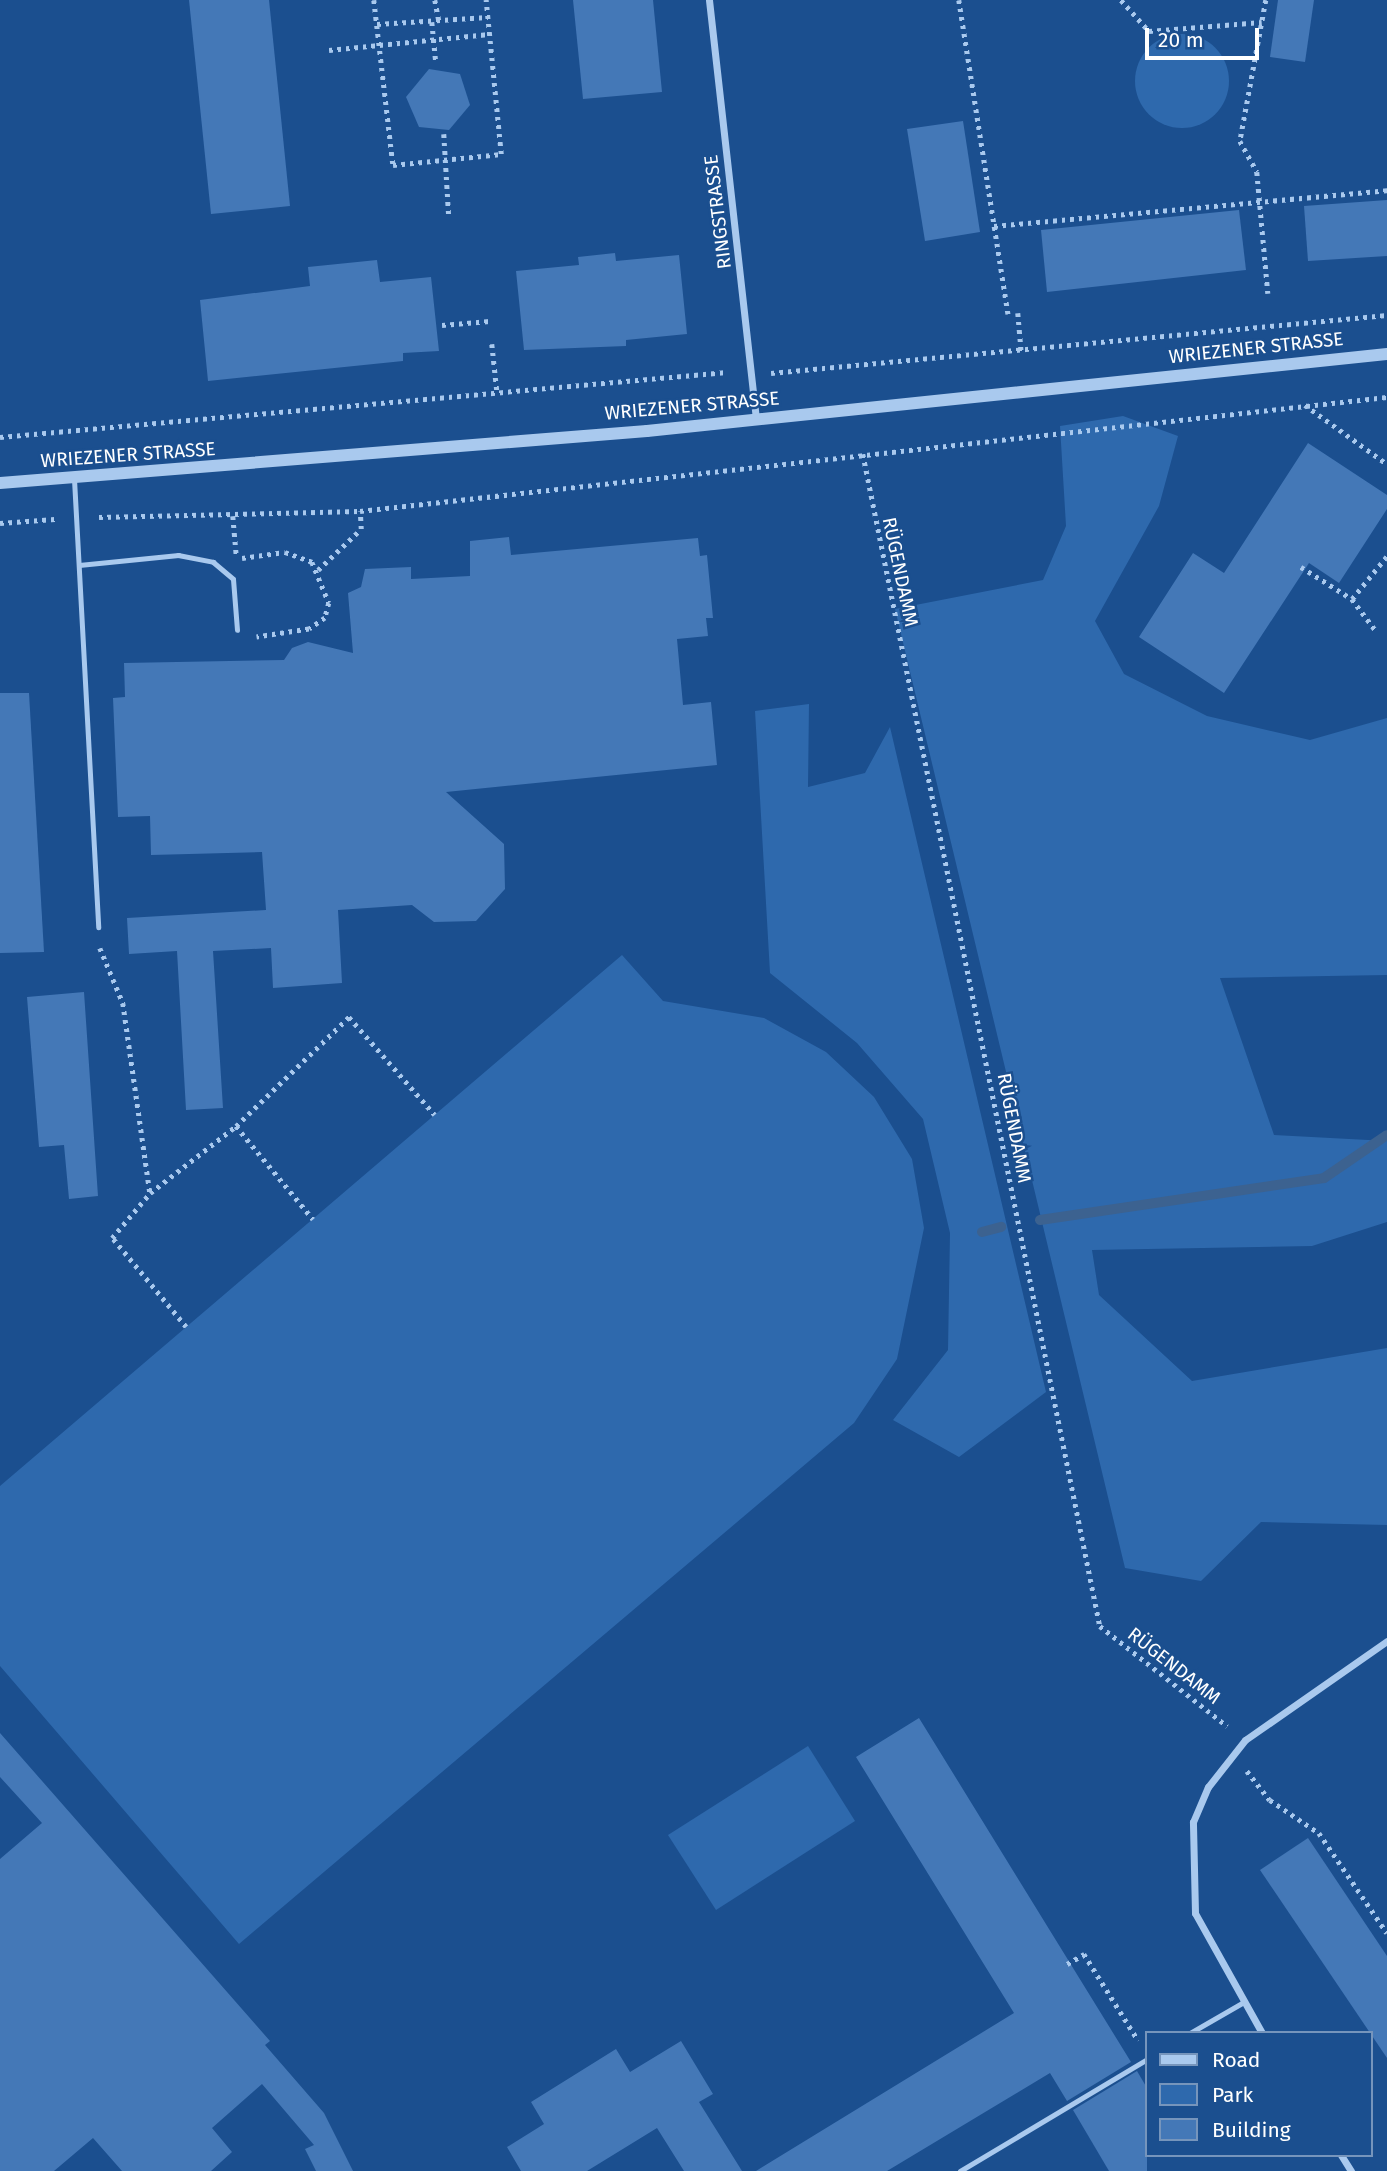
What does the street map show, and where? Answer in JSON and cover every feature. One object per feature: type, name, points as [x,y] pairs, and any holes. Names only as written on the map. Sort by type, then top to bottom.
[{"type":"street","name":"RINGSTRASSE","points":[[709,0],[756,420]]},
{"type":"street","name":"WRIEZENER STRASSE","points":[[0,483],[74,479],[756,420],[1387,354]]},
{"type":"street","points":[[1261,2031],[1242,2003],[1195,1913],[1189,1860],[1193,1822],[1208,1787],[1245,1740],[1387,1641]]},
{"type":"lane","points":[[74,479],[98,926]]},
{"type":"lane","points":[[79,565],[178,555],[213,562],[233,579],[237,630]]},
{"type":"lane","points":[[1193,2031],[1242,2003]]},
{"type":"lane","points":[[960,2171],[1146,2060]]},
{"type":"path","points":[[374,0],[393,165],[500,154],[486,0]]},
{"type":"path","points":[[435,0],[439,21]]},
{"type":"path","points":[[959,0],[1008,314]]},
{"type":"path","points":[[1121,0],[1149,32],[1262,22]]},
{"type":"path","points":[[1266,0],[1240,141],[1257,172],[1268,294]]},
{"type":"path","points":[[377,24],[488,17]]},
{"type":"path","points":[[432,22],[436,63]]},
{"type":"path","points":[[329,50],[489,34]]},
{"type":"path","points":[[444,134],[449,217]]},
{"type":"path","points":[[994,226],[1261,199],[1387,190]]},
{"type":"path","points":[[1017,313],[1021,351]]},
{"type":"path","points":[[0,437],[497,391],[925,360],[1387,315]]},
{"type":"path","points":[[442,325],[490,321]]},
{"type":"path","points":[[492,344],[497,391]]},
{"type":"path","points":[[0,523],[76,517],[233,516],[360,511],[1304,404],[1387,397]]},
{"type":"path","points":[[1304,404],[1387,464]]},
{"type":"path","name":"RÜGENDAMM","points":[[863,454],[1100,1626],[1245,1740]]},
{"type":"path","points":[[318,570],[360,528],[360,511]]},
{"type":"path","points":[[233,516],[236,559]]},
{"type":"path","points":[[213,562],[285,552],[318,570],[329,603],[325,618],[309,629],[257,637],[237,630]]},
{"type":"path","points":[[1352,599],[1387,556]]},
{"type":"path","points":[[1301,567],[1352,599],[1375,629]]},
{"type":"path","points":[[98,926],[102,961],[122,1003],[150,1193]]},
{"type":"path","points":[[186,1327],[112,1238],[150,1193],[236,1126],[349,1017],[435,1115]]},
{"type":"path","points":[[236,1126],[313,1219]]},
{"type":"path","points":[[1234,1754],[1270,1800],[1319,1833],[1387,1933]]},
{"type":"path","points":[[1067,1964],[1084,1954],[1140,2045]]},
{"type":"green space","points":[[1182,34],[1200,38],[1215,48],[1225,63],[1229,81],[1225,99],[1215,114],[1200,124],[1182,128],[1164,124],[1149,114],[1139,99],[1135,81],[1139,63],[1149,48],[1164,38]]},
{"type":"green space","points":[[1123,416],[1178,436],[1159,506],[1095,621],[1124,674],[1207,716],[1310,740],[1387,718],[1387,975],[1220,978],[1274,1135],[1387,1141],[1387,1222],[1312,1246],[1092,1250],[1099,1295],[1192,1381],[1387,1348],[1387,1525],[1261,1522],[1201,1581],[1125,1568],[895,609],[1043,580],[1066,526],[1060,426]]},
{"type":"green space","points":[[809,704],[808,787],[865,773],[890,727],[1046,1392],[959,1457],[893,1420],[948,1350],[950,1233],[923,1119],[857,1043],[770,973],[755,711]]},
{"type":"green space","points":[[622,955],[663,1001],[764,1018],[826,1052],[874,1097],[912,1159],[924,1228],[897,1359],[854,1423],[239,1944],[0,1666],[0,1486]]},
{"type":"green space","points":[[808,1746],[855,1821],[716,1910],[668,1835]]},
{"type":"building","points":[[189,0],[269,0],[290,206],[211,214]]},
{"type":"building","points":[[573,0],[653,0],[662,92],[583,99]]},
{"type":"building","points":[[1278,0],[1314,0],[1305,62],[1270,57]]},
{"type":"building","points":[[429,69],[460,74],[470,105],[449,130],[419,127],[406,97]]},
{"type":"building","points":[[963,121],[980,232],[925,241],[907,129]]},
{"type":"building","points":[[1387,200],[1387,256],[1308,261],[1304,206]]},
{"type":"building","points":[[1239,210],[1246,270],[1047,292],[1041,230]]},
{"type":"building","points":[[615,253],[616,261],[679,255],[687,334],[626,340],[626,346],[524,350],[516,271],[579,265],[578,257]]},
{"type":"building","points":[[377,260],[380,282],[431,277],[439,351],[403,353],[403,361],[208,381],[200,300],[310,286],[308,267]]},
{"type":"building","points":[[1308,443],[1387,495],[1387,509],[1339,583],[1309,563],[1224,693],[1139,637],[1193,553],[1224,573]]},
{"type":"building","points":[[509,537],[511,555],[698,538],[700,556],[707,555],[713,618],[706,618],[708,636],[677,639],[683,705],[711,702],[717,765],[446,792],[504,844],[505,889],[476,921],[434,922],[412,905],[338,910],[342,983],[273,988],[271,948],[213,951],[223,1108],[186,1110],[177,951],[129,954],[127,918],[266,910],[262,852],[151,855],[150,816],[118,817],[113,698],[125,697],[124,663],[284,660],[292,648],[308,642],[353,653],[348,593],[361,587],[365,569],[411,567],[411,579],[470,576],[470,541]]},
{"type":"building","points":[[0,693],[29,693],[44,952],[0,953]]},
{"type":"building","points":[[84,992],[98,1196],[69,1199],[64,1145],[39,1147],[27,997]]},
{"type":"building","points":[[919,1718],[1131,2062],[1067,2101],[1050,2073],[887,2171],[756,2171],[1014,2013],[856,1757]]},
{"type":"building","points":[[0,1733],[270,2041],[265,2045],[324,2113],[353,2171],[316,2171],[305,2149],[314,2145],[262,2084],[212,2128],[232,2152],[211,2171],[122,2171],[93,2138],[54,2171],[0,2171],[0,1859],[42,1823],[0,1777]]},
{"type":"building","points":[[1308,1838],[1387,1956],[1387,2058],[1373,2037],[1373,2031],[1369,2031],[1260,1870]]},
{"type":"building","points":[[681,2041],[713,2094],[699,2102],[742,2171],[684,2171],[657,2128],[587,2171],[521,2171],[507,2147],[544,2124],[531,2102],[616,2049],[630,2072]]},
{"type":"building","points":[[1137,2071],[1146,2086],[1147,2171],[1109,2171],[1073,2110]]},
{"type":"waterway","points":[[1040,1220],[1324,1178],[1387,1135]]},
{"type":"waterway","points":[[982,1232],[1001,1227]]}]
